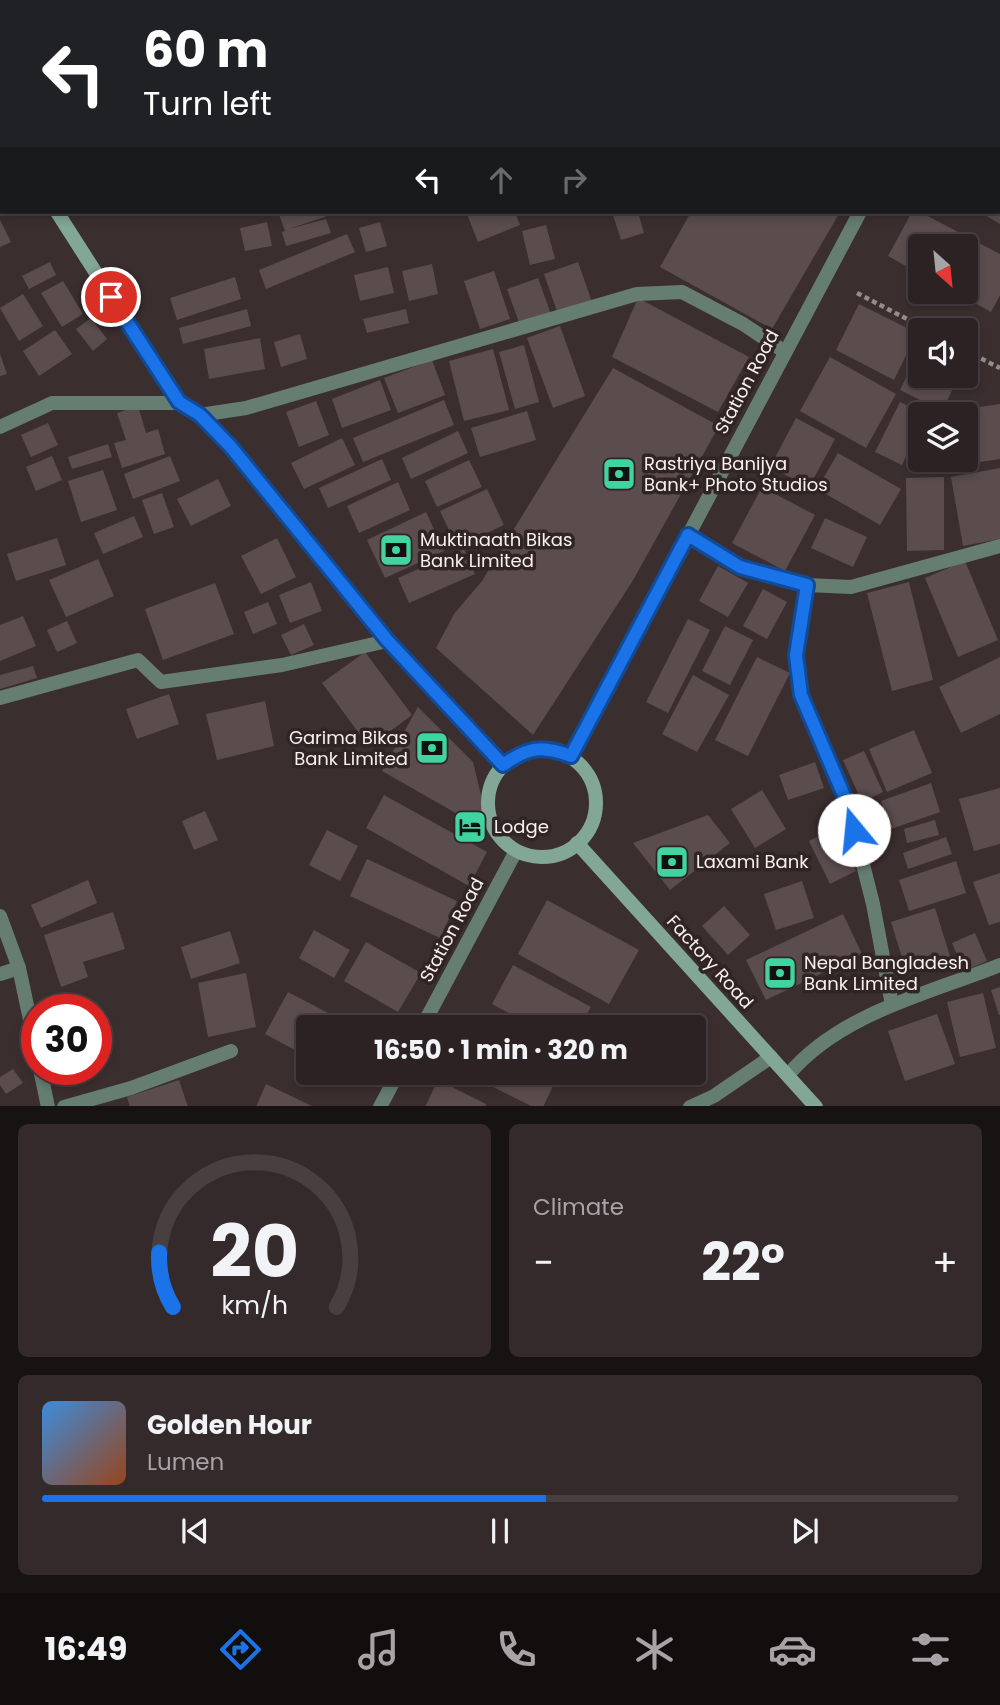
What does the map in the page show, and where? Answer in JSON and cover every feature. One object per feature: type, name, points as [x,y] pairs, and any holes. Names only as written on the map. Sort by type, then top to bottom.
[{"type":"main road","points":[[58,214],[179,402],[200,415],[231,447],[387,640],[503,765]]},
{"type":"main road","points":[[536,748],[554,749],[571,756],[585,768],[594,785],[597,803],[593,821],[584,838],[570,850],[553,856],[534,857],[516,851],[498,834],[488,811],[490,786],[503,765],[518,754],[536,748]]},
{"type":"main road","name":"Factory Road","points":[[577,844],[815,1106]]},
{"type":"street","name":"Station Road","points":[[571,756],[859,214]]},
{"type":"street","points":[[200,415],[246,408],[637,295],[682,292],[743,324],[785,352]]},
{"type":"street","points":[[0,427],[52,403],[179,402]]},
{"type":"street","points":[[688,535],[740,567],[807,585],[851,587],[1000,546]]},
{"type":"street","points":[[807,585],[796,655],[801,695],[848,805],[873,904],[892,1005]]},
{"type":"street","points":[[0,698],[138,660],[161,682],[282,665],[387,640]]},
{"type":"street","name":"Station Road","points":[[428,1015],[516,851]]},
{"type":"street","points":[[0,916],[19,968],[25,994]]},
{"type":"street","points":[[788,1075],[804,1056],[854,1024],[892,1005],[1000,965]]},
{"type":"street","points":[[0,974],[19,968]]},
{"type":"street","points":[[68,1106],[131,1088],[231,1051]]},
{"type":"street","points":[[692,1106],[714,1096],[771,1057]]},
{"type":"street","points":[[43,1085],[48,1106]]},
{"type":"street","points":[[381,1106],[392,1085]]},
{"type":"path","points":[[857,293],[908,320]]},
{"type":"path","points":[[978,357],[1000,368]]},
{"type":"building","points":[[279,214],[333,214],[289,229],[326,219],[331,233],[286,246],[282,232],[285,231]]},
{"type":"building","points":[[467,214],[516,214],[520,225],[478,242]]},
{"type":"building","points":[[613,214],[639,214],[644,233],[621,240]]},
{"type":"building","points":[[690,214],[839,214],[772,329],[660,267]]},
{"type":"building","points":[[911,214],[924,214],[962,234],[908,234],[908,267],[888,256]]},
{"type":"building","points":[[983,214],[1000,214],[1000,224]]},
{"type":"building","points":[[0,220],[11,242],[0,247]]},
{"type":"building","points":[[267,222],[272,246],[245,251],[240,228]]},
{"type":"building","points":[[380,222],[387,246],[366,252],[359,228]]},
{"type":"building","points":[[546,225],[555,259],[530,265],[522,231]]},
{"type":"building","points":[[347,234],[355,252],[266,289],[259,270]]},
{"type":"building","points":[[978,242],[1000,254],[1000,295],[991,312],[977,304]]},
{"type":"building","points":[[50,262],[56,275],[29,289],[22,276]]},
{"type":"building","points":[[578,262],[592,302],[558,314],[544,274]]},
{"type":"building","points":[[432,264],[438,294],[409,301],[402,271]]},
{"type":"building","points":[[388,267],[394,293],[360,301],[354,275]]},
{"type":"building","points":[[494,271],[510,319],[480,329],[464,281]]},
{"type":"building","points":[[235,277],[241,299],[177,320],[170,298]]},
{"type":"building","points":[[538,278],[551,314],[520,325],[507,289]]},
{"type":"building","points":[[63,281],[83,314],[62,327],[41,293]]},
{"type":"building","points":[[23,294],[43,326],[19,341],[0,308]]},
{"type":"building","points":[[638,298],[749,357],[718,412],[612,357]]},
{"type":"building","points":[[859,304],[908,328],[908,351],[894,380],[836,350]]},
{"type":"building","points":[[247,309],[251,326],[183,344],[179,328]]},
{"type":"building","points":[[406,309],[409,323],[367,333],[363,319]]},
{"type":"building","points":[[91,318],[107,339],[93,351],[76,329]]},
{"type":"building","points":[[560,326],[585,396],[553,408],[527,338]]},
{"type":"building","points":[[55,330],[72,354],[39,376],[23,351]]},
{"type":"building","points":[[300,334],[307,359],[281,367],[274,342]]},
{"type":"building","points":[[260,338],[265,369],[209,379],[204,349]]},
{"type":"building","points":[[524,345],[539,402],[515,409],[499,352]]},
{"type":"building","points":[[493,349],[509,410],[464,421],[449,361]]},
{"type":"building","points":[[0,354],[7,374],[0,376]]},
{"type":"building","points":[[830,357],[896,394],[866,448],[800,411]]},
{"type":"building","points":[[432,360],[445,395],[398,413],[384,378]]},
{"type":"building","points":[[613,368],[719,426],[632,582],[533,735],[436,648],[454,614],[482,581]]},
{"type":"building","points":[[908,374],[908,388],[953,388],[946,402],[924,402],[900,390]]},
{"type":"building","points":[[380,380],[391,410],[342,428],[332,399]]},
{"type":"building","points":[[444,400],[454,425],[363,462],[353,438]]},
{"type":"building","points":[[316,401],[329,435],[299,447],[286,412]]},
{"type":"building","points":[[900,402],[908,406],[908,452],[902,465],[875,452]]},
{"type":"building","points":[[1000,404],[1000,459],[978,462],[978,407]]},
{"type":"building","points":[[138,406],[146,433],[158,429],[165,454],[122,468],[114,443],[126,440],[117,413]]},
{"type":"building","points":[[527,411],[536,440],[480,457],[471,428]]},
{"type":"building","points":[[796,418],[835,439],[809,487],[770,467]]},
{"type":"building","points":[[48,423],[58,445],[31,457],[21,435]]},
{"type":"building","points":[[458,431],[468,453],[411,479],[402,458]]},
{"type":"building","points":[[342,438],[355,465],[304,489],[291,463]]},
{"type":"building","points":[[108,444],[112,457],[72,469],[68,457]]},
{"type":"building","points":[[838,453],[901,489],[880,525],[817,489]]},
{"type":"building","points":[[52,456],[62,480],[36,491],[26,467]]},
{"type":"building","points":[[170,456],[180,481],[133,499],[124,474]]},
{"type":"building","points":[[382,459],[391,480],[328,508],[319,488]]},
{"type":"building","points":[[469,460],[482,487],[437,507],[425,481]]},
{"type":"building","points":[[1000,468],[1000,539],[963,546],[951,477]]},
{"type":"building","points":[[103,470],[117,510],[81,522],[68,481]]},
{"type":"building","points":[[944,477],[944,550],[907,551],[906,478]]},
{"type":"building","points":[[218,479],[231,506],[191,526],[177,499]]},
{"type":"building","points":[[398,482],[410,510],[359,533],[347,506]]},
{"type":"building","points":[[762,487],[815,515],[785,571],[732,543]]},
{"type":"building","points":[[487,489],[504,525],[457,547],[440,511]]},
{"type":"building","points":[[162,493],[174,527],[154,534],[142,500]]},
{"type":"building","points":[[426,512],[444,551],[385,578],[367,540]]},
{"type":"building","points":[[134,516],[143,537],[103,554],[94,533]]},
{"type":"building","points":[[825,518],[867,537],[853,567],[811,548]]},
{"type":"building","points":[[57,538],[66,565],[16,581],[7,554]]},
{"type":"building","points":[[277,538],[296,577],[261,594],[241,556]]},
{"type":"building","points":[[464,549],[475,574],[409,603],[398,578]]},
{"type":"building","points":[[98,559],[114,596],[66,617],[49,580]]},
{"type":"building","points":[[965,561],[998,640],[958,657],[925,578]]},
{"type":"building","points":[[718,566],[748,583],[728,617],[699,601]]},
{"type":"building","points":[[311,582],[322,611],[290,623],[279,595]]},
{"type":"building","points":[[909,582],[933,680],[892,691],[867,593]]},
{"type":"building","points":[[215,583],[234,634],[163,660],[145,609]]},
{"type":"building","points":[[763,589],[787,602],[767,639],[743,626]]},
{"type":"building","points":[[268,602],[277,624],[253,634],[244,612]]},
{"type":"building","points":[[23,616],[36,646],[0,661],[0,625]]},
{"type":"building","points":[[688,619],[710,630],[668,713],[646,702]]},
{"type":"building","points":[[67,621],[77,643],[57,652],[47,630]]},
{"type":"building","points":[[304,624],[314,645],[291,655],[281,635]]},
{"type":"building","points":[[725,626],[753,640],[730,685],[702,671]]},
{"type":"building","points":[[365,652],[412,715],[369,747],[322,683]]},
{"type":"building","points":[[757,657],[790,673],[748,756],[715,740]]},
{"type":"building","points":[[1000,657],[1000,714],[961,733],[939,687]]},
{"type":"building","points":[[33,666],[37,678],[0,689],[0,675]]},
{"type":"building","points":[[693,675],[729,695],[697,752],[662,734]]},
{"type":"building","points":[[169,694],[179,724],[137,739],[126,709]]},
{"type":"building","points":[[265,701],[274,746],[217,760],[206,714]]},
{"type":"building","points":[[418,707],[473,762],[487,820],[482,828],[382,771]]},
{"type":"building","points":[[914,730],[932,773],[887,792],[869,749]]},
{"type":"building","points":[[864,751],[883,792],[862,802],[843,760]]},
{"type":"building","points":[[815,762],[824,788],[788,800],[779,775]]},
{"type":"building","points":[[931,783],[940,812],[891,829],[881,801]]},
{"type":"building","points":[[1000,788],[1000,844],[974,851],[959,799]]},
{"type":"building","points":[[762,790],[786,829],[755,848],[731,809]]},
{"type":"building","points":[[384,795],[487,852],[469,886],[366,828]]},
{"type":"building","points":[[205,811],[218,840],[194,850],[182,821]]},
{"type":"building","points":[[708,815],[730,843],[670,890],[633,843]]},
{"type":"building","points":[[935,820],[939,835],[907,843],[904,829]]},
{"type":"building","points":[[835,828],[856,871],[830,884],[809,841]]},
{"type":"building","points":[[327,830],[358,846],[340,881],[309,865]]},
{"type":"building","points":[[946,837],[952,854],[908,869],[903,853]]},
{"type":"building","points":[[367,859],[457,901],[440,938],[350,896]]},
{"type":"building","points":[[956,861],[966,893],[909,911],[899,880]]},
{"type":"building","points":[[1000,873],[1000,922],[989,925],[973,882]]},
{"type":"building","points":[[88,880],[97,903],[41,928],[31,905]]},
{"type":"building","points":[[802,881],[814,918],[776,930],[764,894]]},
{"type":"building","points":[[547,900],[639,950],[609,1004],[518,954]]},
{"type":"building","points":[[724,906],[750,935],[728,955],[702,926]]},
{"type":"building","points":[[935,908],[950,956],[906,970],[891,922]]},
{"type":"building","points":[[113,912],[125,949],[83,962],[88,977],[61,987],[44,935]]},
{"type":"building","points":[[843,914],[862,954],[766,1000],[746,960]]},
{"type":"building","points":[[314,930],[350,950],[334,978],[299,958]]},
{"type":"building","points":[[230,931],[240,963],[191,979],[181,947]]},
{"type":"building","points":[[975,933],[987,961],[964,971],[952,943]]},
{"type":"building","points":[[366,942],[421,973],[398,1012],[344,981]]},
{"type":"building","points":[[513,965],[591,1007],[586,1015],[512,1015],[492,1004]]},
{"type":"building","points":[[246,973],[256,1027],[208,1037],[198,983]]},
{"type":"building","points":[[1000,987],[1000,1015],[999,1015],[991,990]]},
{"type":"building","points":[[288,992],[332,1015],[296,1015],[296,1051],[265,1034]]},
{"type":"building","points":[[983,993],[996,1048],[960,1057],[947,1002]]},
{"type":"building","points":[[937,1014],[955,1064],[905,1081],[888,1031]]},
{"type":"building","points":[[13,1069],[21,1084],[6,1094],[0,1085],[0,1077]]},
{"type":"building","points":[[179,1080],[188,1106],[130,1106],[127,1097]]},
{"type":"building","points":[[266,1084],[312,1106],[256,1106]]},
{"type":"building","points":[[436,1085],[448,1085],[485,1106],[425,1106]]},
{"type":"building","points":[[489,1085],[551,1085],[553,1086],[543,1106],[531,1106]]},
{"type":"place","name":"Rastriya Banijya Bank+ Photo Studios","points":[[619,474]]},
{"type":"place","name":"Muktinaath Bikas Bank Limited","points":[[396,550]]},
{"type":"place","name":"Garima Bikas Bank Limited","points":[[432,748]]},
{"type":"place","name":"Lodge","points":[[470,827]]},
{"type":"place","name":"Laxami Bank","points":[[672,862]]},
{"type":"place","name":"Nepal Bangladesh Bank Limited","points":[[780,973]]},
{"type":"route","points":[[111,297],[179,402],[200,415],[231,447],[387,640],[503,765],[518,754],[536,748],[554,749],[571,756],[688,535],[740,567],[807,585],[796,655],[801,695],[848,805],[854,830]]}]
